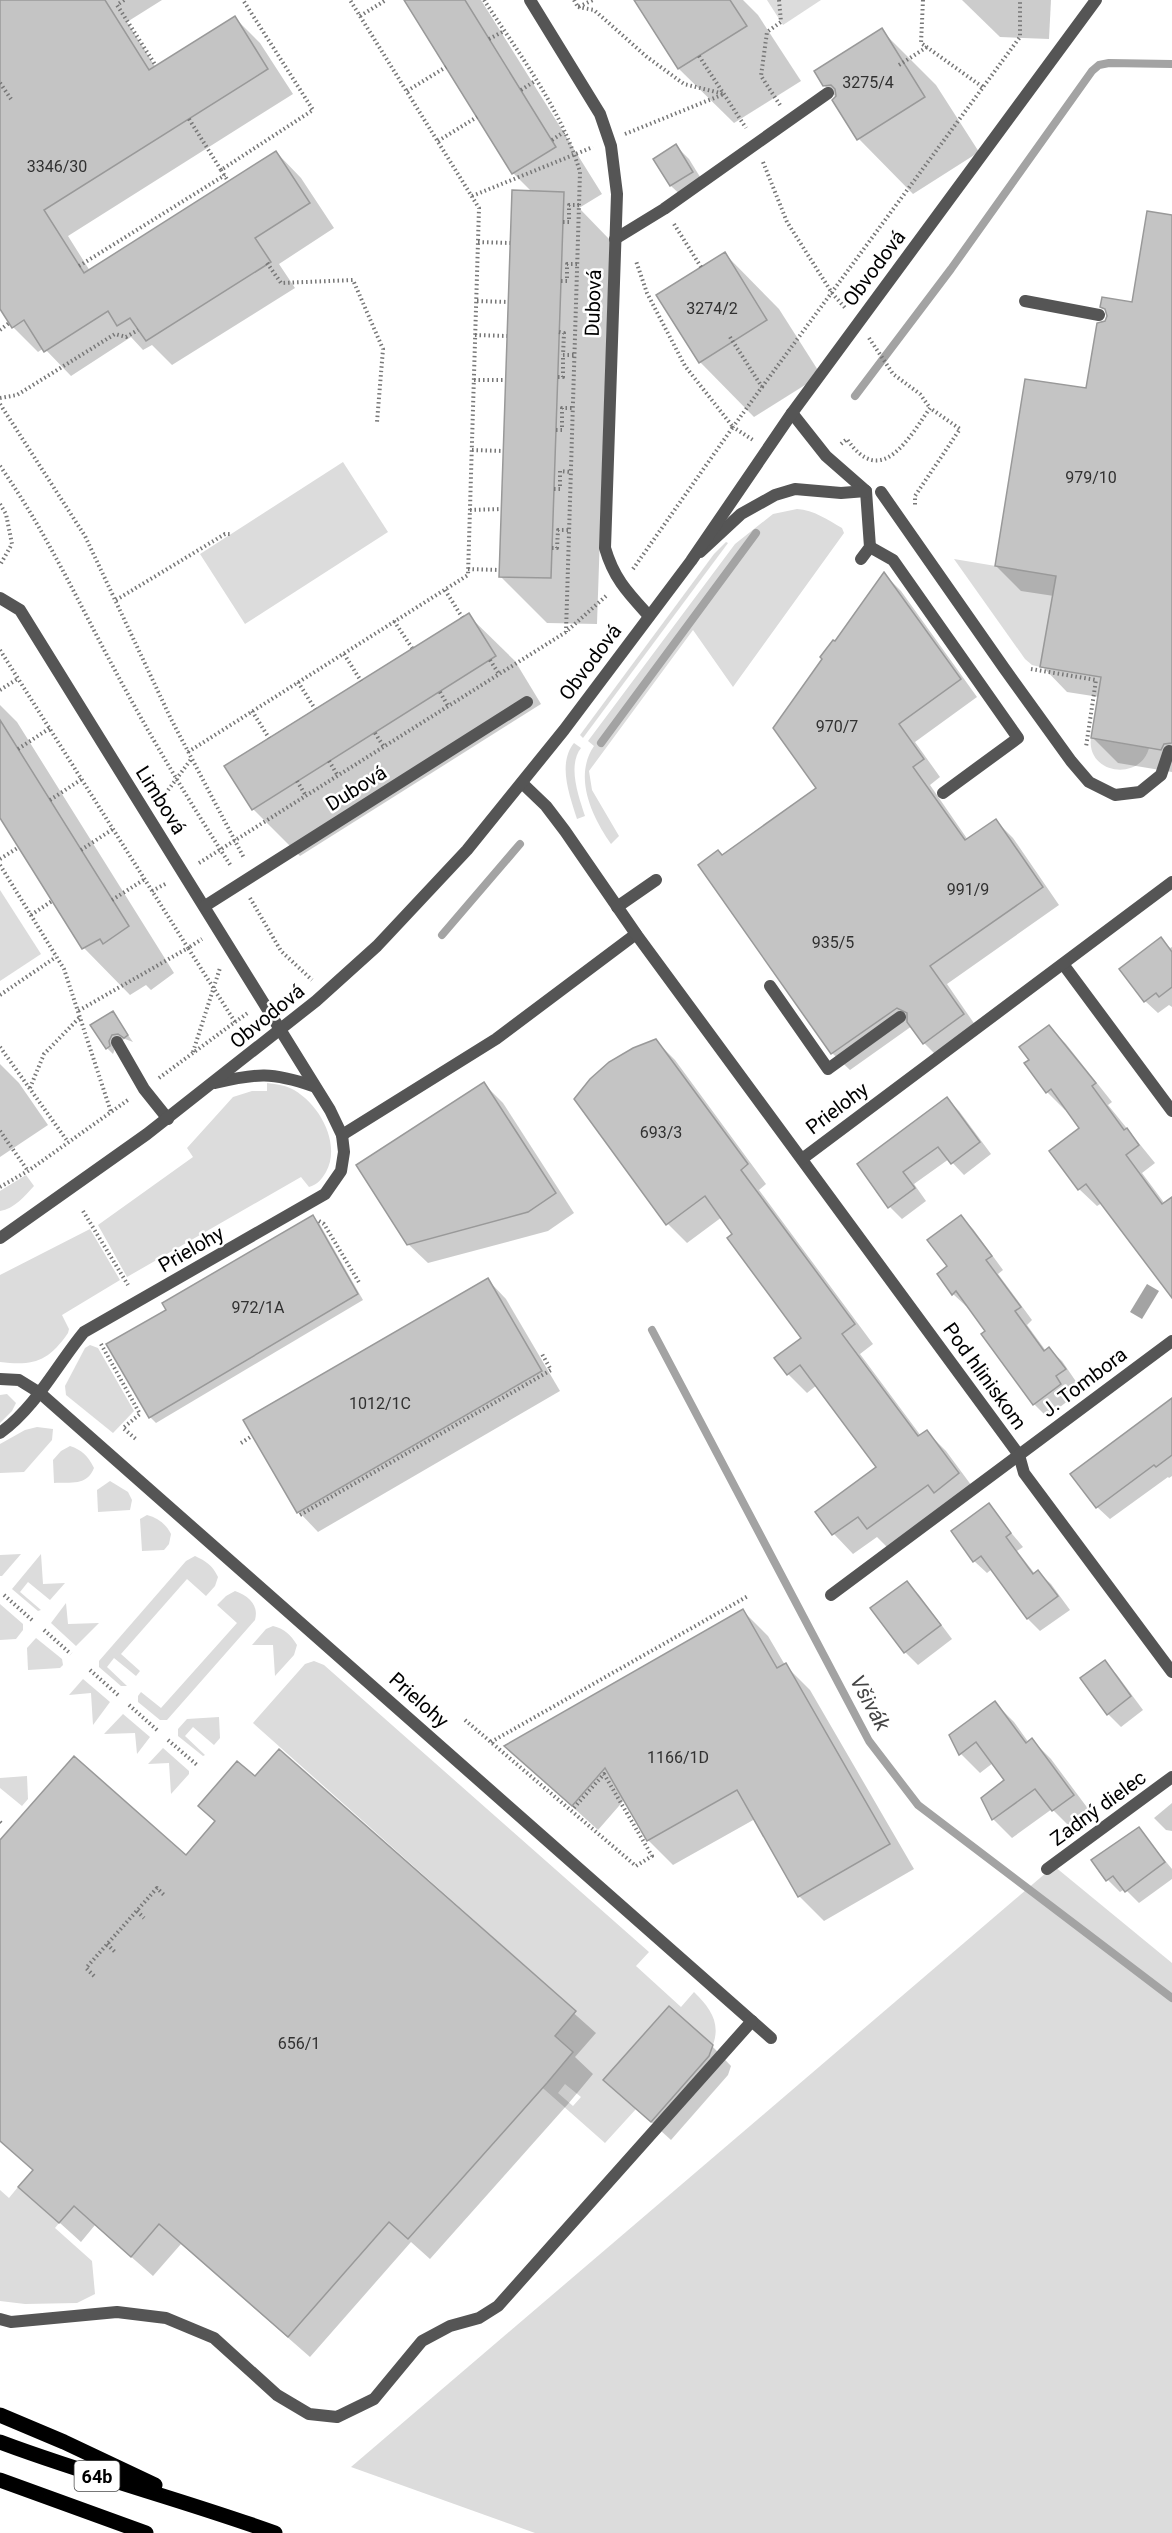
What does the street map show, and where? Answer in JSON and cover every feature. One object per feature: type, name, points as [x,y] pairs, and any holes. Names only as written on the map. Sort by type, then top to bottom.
[{"type":"main road","points":[[0,2415],[64,2442],[195,2505]]},
{"type":"main road","name":"64b","points":[[0,2442],[64,2466],[195,2505],[274,2533]]},
{"type":"main road","name":"64b","points":[[0,2480],[146,2533]]},
{"type":"street","name":"Dubová","points":[[530,0],[600,114],[611,146],[616,185],[605,548],[611,568],[620,583],[649,616]]},
{"type":"street","name":"Obvodová","points":[[0,1238],[168,1119],[326,992],[377,946],[467,850],[522,783],[691,561],[792,412],[1096,0]]},
{"type":"street","points":[[615,239],[664,208],[828,93]]},
{"type":"street","points":[[1025,302],[1099,315]]},
{"type":"street","points":[[792,412],[826,456],[866,491],[870,547],[861,559]]},
{"type":"street","points":[[691,561],[741,513],[775,495],[795,489],[841,494],[866,491]]},
{"type":"street","points":[[881,492],[1004,668],[1071,761],[1089,782],[1115,795],[1140,792],[1161,776],[1169,751]]},
{"type":"street","points":[[870,547],[893,560],[1018,738],[943,792]]},
{"type":"street","name":"Limbová","points":[[0,598],[20,610],[280,1030]]},
{"type":"street","name":"Dubová","points":[[205,906],[527,702]]},
{"type":"street","name":"Prielohy","points":[[522,783],[552,814],[636,934],[802,1159],[1172,882]]},
{"type":"street","points":[[617,907],[656,880]]},
{"type":"street","points":[[342,1136],[496,1039],[636,934]]},
{"type":"street","points":[[1063,964],[1172,1111]]},
{"type":"street","points":[[770,986],[828,1069],[900,1017]]},
{"type":"street","name":"Prielohy","points":[[40,1393],[62,1358],[84,1332],[325,1194],[341,1171],[344,1152],[342,1136],[330,1110],[280,1030]]},
{"type":"street","points":[[117,1042],[144,1089],[168,1119]]},
{"type":"street","points":[[215,1083],[245,1076],[269,1074],[313,1086]]},
{"type":"street","name":"Pod hliniskom","points":[[802,1159],[1019,1455],[831,1595]]},
{"type":"street","name":"J. Tombora","points":[[1019,1455],[1172,1341]]},
{"type":"street","name":"Prielohy","points":[[0,1379],[19,1380],[40,1393],[771,2038]]},
{"type":"street","points":[[0,1433],[18,1420],[40,1393]]},
{"type":"street","points":[[1019,1455],[1024,1473],[1172,1672]]},
{"type":"street","name":"Zadný dielec","points":[[1047,1869],[1172,1777]]},
{"type":"street","points":[[0,2319],[11,2322],[117,2313],[166,2318],[214,2338],[277,2395],[309,2414],[337,2417],[374,2399],[422,2341],[450,2326],[479,2318],[498,2306],[752,2021]]},
{"type":"path","points":[[124,0],[117,5],[156,66]]},
{"type":"path","points":[[221,170],[313,110],[243,0]]},
{"type":"path","points":[[188,752],[468,575],[479,208],[351,0]]},
{"type":"path","points":[[360,16],[386,0]]},
{"type":"path","points":[[484,0],[536,81],[573,148],[580,172],[566,632]]},
{"type":"path","points":[[574,0],[578,7],[594,10],[647,57],[684,84],[724,94]]},
{"type":"path","points":[[578,7],[593,0]]},
{"type":"path","points":[[778,0],[781,22],[767,32],[761,76],[790,120]]},
{"type":"path","points":[[923,0],[921,44],[984,88]]},
{"type":"path","points":[[762,387],[1020,37],[1020,0]]},
{"type":"path","points":[[489,39],[504,31]]},
{"type":"path","points":[[898,65],[927,48]]},
{"type":"path","points":[[699,56],[756,144],[787,222],[832,293],[873,342],[893,374],[920,394],[930,408]]},
{"type":"path","points":[[407,91],[446,67]]},
{"type":"path","points":[[521,90],[536,81]]},
{"type":"path","points":[[0,83],[11,99]]},
{"type":"path","points":[[438,141],[477,117]]},
{"type":"path","points":[[189,119],[228,181]]},
{"type":"path","points":[[552,140],[564,132]]},
{"type":"path","points":[[79,266],[225,175]]},
{"type":"path","points":[[563,222],[568,222],[569,205],[580,205]]},
{"type":"path","points":[[664,208],[701,267]]},
{"type":"path","points":[[627,232],[647,293],[685,366],[733,427],[631,572]]},
{"type":"path","points":[[478,242],[510,243]]},
{"type":"path","points":[[267,263],[281,283],[353,280],[383,349],[377,422]]},
{"type":"path","points":[[561,281],[567,281],[567,264],[579,264]]},
{"type":"path","points":[[477,301],[508,302]]},
{"type":"path","points":[[0,330],[9,324]]},
{"type":"path","points":[[0,398],[17,395],[115,334],[126,337],[138,330]]},
{"type":"path","points":[[558,377],[563,377],[564,333],[559,332]]},
{"type":"path","points":[[475,335],[507,336]]},
{"type":"path","points":[[730,337],[740,352]]},
{"type":"path","points":[[563,355],[575,355]]},
{"type":"path","points":[[474,380],[506,380]]},
{"type":"path","points":[[0,404],[85,536],[188,752],[254,875]]},
{"type":"path","points":[[556,430],[561,430],[562,408],[574,408]]},
{"type":"path","points":[[917,514],[915,496],[960,429],[945,419]]},
{"type":"path","points":[[472,450],[503,451]]},
{"type":"path","points":[[0,466],[26,502],[135,709],[281,951],[289,961],[326,992]]},
{"type":"path","points":[[554,489],[560,489],[560,471],[571,472]]},
{"type":"path","points":[[0,504],[6,514],[12,544],[0,565]]},
{"type":"path","points":[[470,510],[501,510]]},
{"type":"path","points":[[552,548],[557,548],[558,530],[569,530]]},
{"type":"path","points":[[116,600],[225,534],[231,534]]},
{"type":"path","points":[[468,569],[499,570]]},
{"type":"path","points":[[445,590],[462,617]]},
{"type":"path","points":[[152,891],[235,842],[566,632],[606,596]]},
{"type":"path","points":[[394,621],[412,648]]},
{"type":"path","points":[[0,650],[188,948],[78,1011]]},
{"type":"path","points":[[344,654],[361,681]]},
{"type":"path","points":[[490,660],[499,674]]},
{"type":"path","points":[[1025,665],[1029,669],[1096,680],[1086,751]]},
{"type":"path","points":[[0,690],[19,678]]},
{"type":"path","points":[[298,682],[315,709]]},
{"type":"path","points":[[440,692],[448,706]]},
{"type":"path","points":[[252,711],[269,738]]},
{"type":"path","points":[[18,749],[50,728]]},
{"type":"path","points":[[375,732],[384,747]]},
{"type":"path","points":[[148,816],[192,758]]},
{"type":"path","points":[[329,761],[338,776]]},
{"type":"path","points":[[50,800],[82,779]]},
{"type":"path","points":[[297,781],[306,796]]},
{"type":"path","points":[[81,850],[113,829]]},
{"type":"path","points":[[0,859],[18,847]]},
{"type":"path","points":[[0,866],[64,969],[111,1112]]},
{"type":"path","points":[[112,900],[145,879]]},
{"type":"path","points":[[31,915],[52,901]]},
{"type":"path","points":[[0,995],[56,957]]},
{"type":"path","points":[[193,1053],[224,959]]},
{"type":"path","points":[[30,1089],[44,1054],[80,1017]]},
{"type":"path","points":[[0,1047],[68,1142]]},
{"type":"path","points":[[0,1131],[28,1171]]},
{"type":"path","points":[[83,1211],[131,1291]]},
{"type":"path","points":[[318,1220],[324,1224],[360,1284]]},
{"type":"path","points":[[111,1338],[101,1344],[140,1414],[123,1428],[137,1440]]},
{"type":"path","points":[[300,1515],[551,1370],[542,1354]]},
{"type":"path","points":[[240,1443],[252,1436]]},
{"type":"path","points":[[4,1595],[32,1620]]},
{"type":"path","points":[[491,1742],[748,1596]]},
{"type":"path","points":[[44,1630],[71,1654]]},
{"type":"path","points":[[90,1670],[118,1695]]},
{"type":"path","points":[[129,1705],[157,1730]]},
{"type":"path","points":[[465,1720],[636,1866],[652,1856],[604,1774],[572,1810]]},
{"type":"path","points":[[168,1740],[197,1765]]},
{"type":"path","points":[[94,1976],[86,1968],[157,1888],[164,1895]]},
{"type":"path","points":[[137,1911],[144,1918]]},
{"type":"path","points":[[107,1944],[115,1952]]},
{"type":"shaded area","points":[[767,0],[821,0],[783,25]]},
{"type":"shaded area","points":[[343,462],[388,532],[245,624],[200,554]]},
{"type":"shaded area","points":[[797,509],[821,516],[842,528],[844,533],[733,687],[693,630],[589,771],[592,790],[619,836],[611,844],[597,822],[585,784],[588,758],[594,746],[588,741],[735,544],[773,514]]},
{"type":"shaded area","points":[[726,542],[728,543],[583,738],[580,735],[714,554]]},
{"type":"shaded area","points":[[954,559],[1056,576],[1040,667],[1032,665],[1025,659]]},
{"type":"shaded area","points":[[1091,738],[1149,748],[1144,759],[1135,766],[1115,769],[1097,760],[1092,750]]},
{"type":"shaded area","points":[[574,743],[581,748],[577,755],[575,772],[577,791],[585,816],[577,819],[566,780],[566,760]]},
{"type":"shaded area","points":[[0,890],[41,954],[0,981]]},
{"type":"shaded area","points":[[267,1083],[290,1088],[300,1094],[318,1113],[329,1136],[331,1148],[330,1161],[323,1177],[309,1187],[301,1177],[127,1277],[98,1225],[193,1157],[187,1148],[233,1097],[252,1091],[267,1091]]},
{"type":"shaded area","points":[[26,1175],[34,1186],[15,1205],[0,1211],[0,1191]]},
{"type":"shaded area","points":[[90,1229],[120,1280],[62,1315],[69,1329],[68,1333],[61,1343],[46,1356],[31,1362],[0,1362],[0,1275]]},
{"type":"shaded area","points":[[1147,1284],[1159,1291],[1142,1319],[1130,1312]]},
{"type":"shaded area","points":[[90,1345],[98,1348],[134,1411],[113,1433],[66,1395],[65,1386],[85,1348]]},
{"type":"shaded area","points":[[7,1394],[16,1403],[12,1411],[0,1423],[0,1395]]},
{"type":"shaded area","points":[[37,1427],[53,1429],[52,1440],[24,1472],[0,1473],[0,1444],[25,1430]]},
{"type":"shaded area","points":[[70,1446],[84,1454],[94,1468],[91,1474],[83,1480],[72,1483],[54,1483],[53,1460],[61,1451]]},
{"type":"shaded area","points":[[110,1481],[128,1492],[132,1500],[130,1510],[98,1512],[97,1490]]},
{"type":"shaded area","points":[[147,1515],[161,1522],[171,1534],[169,1544],[164,1550],[142,1551],[140,1519]]},
{"type":"shaded area","points":[[21,1554],[2,1576],[0,1576],[0,1555]]},
{"type":"shaded area","points":[[41,1554],[43,1584],[65,1583],[50,1600],[28,1582],[20,1592],[41,1610],[38,1611],[12,1589]]},
{"type":"shaded area","points":[[195,1556],[214,1570],[218,1577],[215,1586],[206,1596],[187,1579],[121,1654],[140,1671],[136,1676],[114,1658],[107,1667],[127,1686],[121,1686],[99,1667],[99,1661],[186,1561]]},
{"type":"shaded area","points":[[235,1591],[252,1602],[256,1610],[255,1620],[167,1720],[160,1720],[138,1702],[138,1696],[141,1692],[161,1708],[237,1623],[217,1605]]},
{"type":"shaded area","points":[[66,1603],[68,1624],[99,1623],[76,1646],[51,1623]]},
{"type":"shaded area","points":[[0,1604],[23,1624],[23,1630],[16,1639],[0,1640]]},
{"type":"shaded area","points":[[273,1626],[287,1633],[297,1645],[294,1655],[275,1676],[273,1645],[252,1645],[266,1629]]},
{"type":"shaded area","points":[[36,1638],[62,1659],[63,1665],[60,1668],[28,1670],[27,1648]]},
{"type":"shaded area","points":[[314,1661],[324,1665],[649,1952],[636,1966],[681,2007],[694,1992],[713,2016],[716,2029],[713,2045],[604,2080],[636,2109],[605,2143],[536,2082],[519,2076],[576,2011],[253,1723],[305,1664]],"holes":[[[566,2046],[573,2052],[549,2080]],[[565,2084],[581,2097],[573,2106],[558,2093]]]},
{"type":"shaded area","points":[[83,1679],[110,1702],[93,1725],[91,1693],[69,1695]]},
{"type":"shaded area","points":[[123,1714],[150,1737],[137,1754],[135,1733],[104,1734]]},
{"type":"shaded area","points":[[219,1717],[220,1738],[214,1745],[193,1727],[185,1736],[205,1755],[203,1756],[178,1736],[178,1729],[187,1719]]},
{"type":"shaded area","points":[[163,1748],[189,1771],[189,1774],[171,1794],[169,1763],[148,1764]]},
{"type":"shaded area","points":[[27,1776],[28,1799],[22,1806],[0,1788],[0,1778]]},
{"type":"shaded area","points":[[1054,1866],[1172,1963],[1172,2533],[535,2533],[351,2467]]},
{"type":"shaded area","points":[[18,2187],[59,2223],[55,2228],[92,2261],[95,2294],[77,2303],[25,2304],[0,2301],[0,2190],[9,2198]]},
{"type":"building","points":[[0,0],[105,0],[149,70],[235,16],[268,69],[44,210],[84,273],[276,151],[310,203],[255,238],[271,262],[146,341],[130,318],[117,326],[108,311],[44,352],[24,320],[12,328],[0,309]]},
{"type":"building","points":[[404,0],[465,0],[556,147],[512,174]]},
{"type":"building","points":[[634,0],[730,0],[747,26],[678,69]]},
{"type":"building","points":[[882,28],[925,97],[857,140],[832,100],[836,96],[835,89],[831,85],[823,86],[814,71]]},
{"type":"building","points":[[676,144],[693,172],[670,186],[653,159]]},
{"type":"building","points":[[512,190],[564,192],[551,578],[499,577]]},
{"type":"building","points":[[1147,211],[1172,215],[1172,743],[1164,744],[1161,750],[1091,738],[1101,677],[1040,667],[1056,576],[995,566],[1025,379],[1086,388],[1097,323],[1105,321],[1107,316],[1105,309],[1100,307],[1102,297],[1132,302]]},
{"type":"building","points":[[725,252],[767,320],[699,363],[656,295]]},
{"type":"building","points":[[884,572],[961,679],[899,724],[924,759],[913,767],[965,840],[996,819],[1043,887],[930,966],[964,1014],[923,1044],[907,1022],[907,1013],[897,1008],[831,1054],[698,865],[718,850],[722,855],[816,788],[773,728],[822,659],[820,657],[833,640],[835,641]]},
{"type":"building","points":[[469,613],[496,656],[252,810],[224,766]]},
{"type":"building","points":[[0,720],[129,926],[103,944],[100,939],[82,949],[0,818]]},
{"type":"building","points":[[1161,937],[1172,952],[1172,987],[1159,997],[1156,993],[1144,1002],[1119,969]]},
{"type":"building","points":[[113,1011],[128,1035],[124,1038],[118,1034],[112,1035],[109,1041],[110,1046],[106,1049],[90,1025]]},
{"type":"building","points":[[1049,1025],[1096,1083],[1092,1086],[1124,1130],[1127,1128],[1139,1145],[1126,1155],[1162,1204],[1172,1197],[1172,1298],[1086,1184],[1078,1190],[1049,1151],[1079,1128],[1051,1089],[1046,1093],[1024,1063],[1029,1060],[1019,1047]]},
{"type":"building","points":[[656,1039],[748,1164],[741,1170],[855,1324],[842,1334],[918,1436],[927,1430],[959,1473],[934,1493],[928,1485],[867,1529],[858,1517],[832,1535],[815,1512],[876,1467],[800,1365],[787,1375],[774,1358],[801,1338],[727,1238],[732,1234],[705,1196],[666,1225],[574,1099],[590,1079],[609,1062],[633,1048]]},
{"type":"building","points":[[484,1082],[556,1193],[528,1212],[407,1245],[356,1165]]},
{"type":"building","points":[[947,1097],[980,1142],[951,1164],[938,1147],[903,1172],[915,1188],[888,1208],[857,1164]]},
{"type":"building","points":[[313,1215],[358,1294],[149,1418],[106,1344],[166,1310],[162,1303]]},
{"type":"building","points":[[961,1215],[992,1256],[986,1260],[1021,1307],[1015,1311],[1044,1351],[1049,1347],[1066,1369],[1056,1376],[1061,1384],[1033,1405],[981,1334],[985,1331],[956,1291],[952,1295],[937,1274],[947,1266],[927,1240]]},
{"type":"building","points":[[488,1278],[542,1371],[297,1513],[243,1420]]},
{"type":"building","points":[[1172,1398],[1172,1455],[1156,1467],[1154,1465],[1096,1508],[1070,1474]]},
{"type":"building","points":[[989,1503],[1011,1533],[1006,1537],[1033,1574],[1038,1570],[1058,1596],[1027,1619],[981,1556],[973,1562],[951,1531]]},
{"type":"building","points":[[907,1581],[941,1625],[904,1653],[870,1608]]},
{"type":"building","points":[[743,1609],[777,1668],[786,1663],[890,1844],[798,1897],[737,1790],[647,1841],[605,1768],[572,1806],[504,1746]]},
{"type":"building","points":[[1105,1660],[1131,1696],[1107,1715],[1080,1678]]},
{"type":"building","points":[[995,1701],[1026,1743],[1032,1738],[1074,1795],[1052,1811],[1035,1789],[992,1820],[981,1798],[1004,1780],[976,1742],[959,1755],[949,1735]]},
{"type":"building","points":[[279,1749],[576,2011],[555,2036],[573,2052],[547,2083],[408,2239],[389,2222],[288,2337],[159,2224],[131,2257],[74,2206],[59,2223],[18,2187],[33,2170],[0,2141],[0,1840],[74,1756],[186,1855],[215,1821],[198,1806],[237,1761],[255,1776]]},
{"type":"building","points":[[1139,1827],[1165,1862],[1125,1892],[1113,1876],[1106,1881],[1091,1860]]},
{"type":"building","points":[[669,2006],[713,2045],[709,2056],[651,2122],[603,2080]]},
{"type":"waterway","points":[[855,396],[951,269],[1092,71],[1099,65],[1109,63],[1172,64]]},
{"type":"waterway","points":[[601,743],[756,533]]},
{"type":"waterway","points":[[442,935],[520,844]]},
{"type":"waterway","name":"Všivák","points":[[652,1330],[869,1741],[918,1805],[1172,1998]]}]
